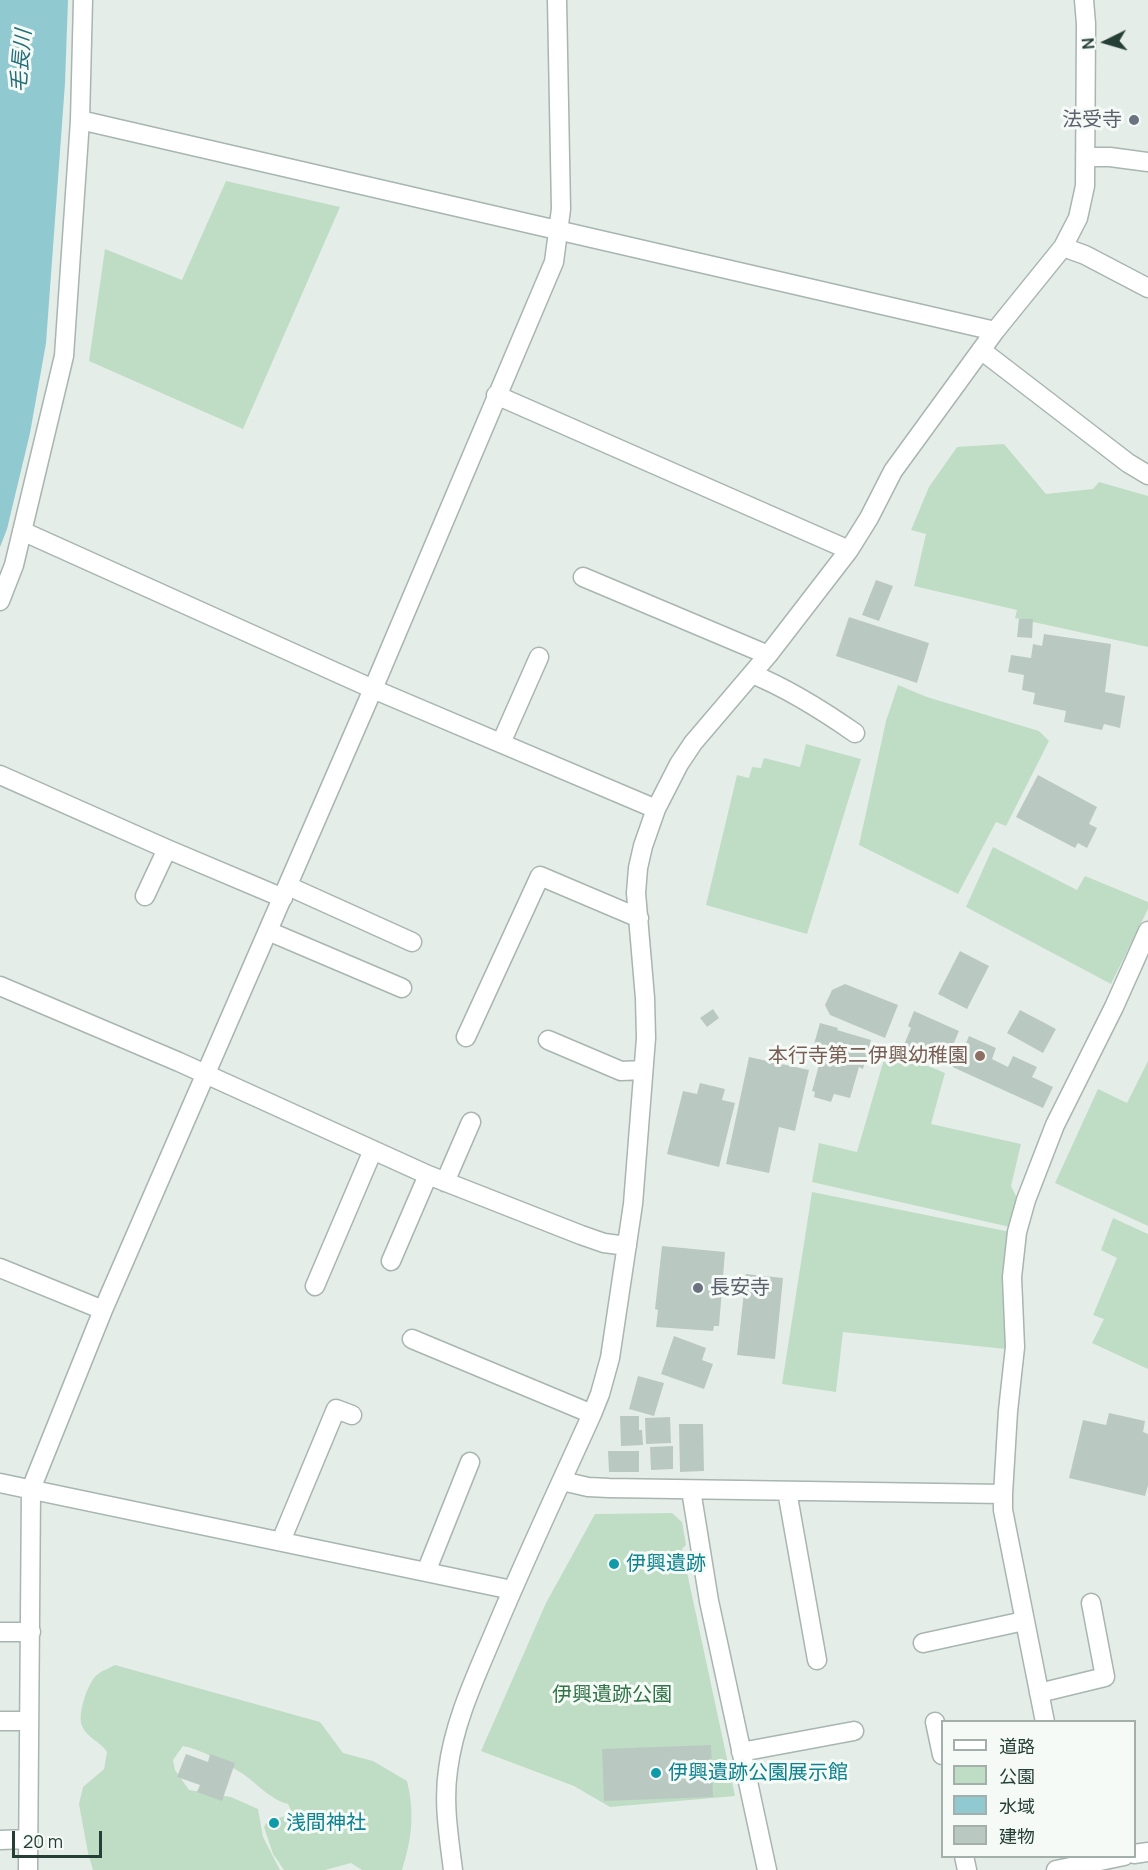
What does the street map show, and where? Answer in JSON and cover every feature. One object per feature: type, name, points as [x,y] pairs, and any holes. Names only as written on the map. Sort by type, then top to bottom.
[{"type":"street","points":[[0,601],[14,566],[64,356],[80,120],[83,0]]},
{"type":"street","points":[[28,1870],[31,1489],[103,1310],[373,688],[554,262],[561,209],[557,0]]},
{"type":"street","points":[[453,1870],[447,1804],[447,1772],[453,1738],[464,1704],[512,1590],[600,1394],[610,1358],[633,1204],[646,1038],[636,893],[643,846],[656,809],[679,764],[693,743],[768,655],[849,550],[893,471],[995,331],[1063,247],[1078,218],[1085,186],[1086,24],[1084,0]]},
{"type":"street","points":[[80,120],[995,331]]},
{"type":"street","points":[[1085,157],[1148,162]]},
{"type":"street","points":[[1063,247],[1085,255],[1148,288]]},
{"type":"street","points":[[981,350],[1128,464],[1148,475]]},
{"type":"street","points":[[496,395],[849,550]]},
{"type":"street","points":[[22,531],[373,688],[656,809]]},
{"type":"street","points":[[584,577],[768,655]]},
{"type":"street","points":[[501,743],[539,657]]},
{"type":"street","points":[[752,674],[813,704],[855,733]]},
{"type":"street","points":[[0,775],[167,849],[412,942]]},
{"type":"street","points":[[145,896],[167,849]]},
{"type":"street","points":[[466,1037],[540,876],[639,918]]},
{"type":"street","points":[[268,931],[402,988]]},
{"type":"street","points":[[1045,1720],[1003,1510],[1008,1411],[1015,1347],[1012,1277],[1017,1232],[1026,1200],[1055,1125],[1114,1007],[1148,931]]},
{"type":"street","points":[[0,986],[205,1074],[437,1178],[581,1235],[604,1243],[627,1246]]},
{"type":"street","points":[[548,1040],[621,1071],[643,1070]]},
{"type":"street","points":[[392,1261],[437,1178],[471,1122]]},
{"type":"street","points":[[315,1286],[373,1150]]},
{"type":"street","points":[[0,1268],[103,1310]]},
{"type":"street","points":[[412,1339],[592,1413]]},
{"type":"street","points":[[281,1541],[336,1409],[352,1415]]},
{"type":"street","points":[[426,1572],[470,1462]]},
{"type":"street","points":[[562,1481],[588,1487],[1003,1494]]},
{"type":"street","points":[[0,1483],[512,1590]]},
{"type":"street","points":[[691,1490],[710,1601],[767,1870]]},
{"type":"street","points":[[787,1491],[817,1660]]},
{"type":"street","points":[[1039,1693],[1105,1677],[1091,1603]]},
{"type":"street","points":[[923,1643],[1024,1621]]},
{"type":"street","points":[[0,1632],[31,1632]]},
{"type":"street","points":[[0,1721],[29,1720]]},
{"type":"street","points":[[935,1722],[941,1750]]},
{"type":"street","points":[[741,1752],[854,1731]]},
{"type":"street","points":[[0,1840],[28,1839]]},
{"type":"street","points":[[1056,1870],[1074,1864],[1117,1858]]},
{"type":"green space","points":[[226,181],[340,207],[243,429],[89,361],[105,249],[182,280]]},
{"type":"green space","points":[[1004,444],[1046,494],[1093,489],[1099,482],[1148,496],[1148,647],[1015,618],[1017,610],[914,586],[926,534],[911,530],[929,487],[957,447]]},
{"type":"green space","points":[[898,685],[927,697],[1039,731],[1049,741],[1006,826],[996,822],[958,894],[859,845],[886,721]]},
{"type":"green space","points":[[806,744],[861,759],[807,934],[706,905],[737,775],[749,778],[752,767],[761,768],[764,758],[800,767]]},
{"type":"green space","points":[[993,847],[1077,890],[1085,876],[1148,902],[1148,909],[1111,984],[966,907]]},
{"type":"green space","points":[[887,1049],[945,1073],[931,1124],[1021,1144],[1011,1186],[1018,1200],[1010,1227],[812,1182],[819,1143],[857,1152]]},
{"type":"green space","points":[[1148,1061],[1148,1226],[1055,1183],[1098,1089],[1127,1103]]},
{"type":"green space","points":[[812,1192],[1010,1232],[1003,1269],[1006,1349],[843,1332],[836,1392],[782,1384]]},
{"type":"green space","points":[[1113,1218],[1148,1234],[1148,1369],[1092,1343],[1104,1319],[1093,1315],[1117,1258],[1101,1250]]},
{"type":"green space","name":"伊興遺跡公園","points":[[672,1513],[682,1522],[686,1545],[682,1549],[735,1796],[610,1807],[574,1786],[481,1751],[546,1603],[595,1514]]},
{"type":"green space","points":[[115,1665],[320,1722],[343,1753],[373,1761],[407,1781],[411,1804],[411,1826],[402,1870],[362,1870],[351,1863],[325,1870],[284,1870],[273,1854],[264,1827],[268,1821],[293,1814],[288,1804],[281,1802],[227,1764],[205,1753],[183,1746],[173,1760],[175,1770],[189,1790],[231,1797],[258,1809],[263,1837],[280,1870],[93,1870],[79,1804],[83,1787],[104,1769],[107,1752],[84,1730],[81,1714],[87,1690],[94,1678]]},
{"type":"water","name":"毛長川","points":[[0,0],[68,0],[65,83],[46,343],[30,433],[7,529],[0,547]]},
{"type":"building","points":[[876,580],[893,586],[879,621],[862,615]]},
{"type":"building","points":[[849,617],[929,643],[917,683],[836,656]]},
{"type":"building","points":[[1019,619],[1033,619],[1032,638],[1017,637]]},
{"type":"building","points":[[1044,634],[1111,644],[1105,692],[1125,696],[1120,728],[1104,724],[1102,730],[1064,722],[1066,711],[1033,704],[1035,693],[1022,690],[1024,675],[1008,672],[1011,655],[1031,658],[1033,644],[1042,646]]},
{"type":"building","points":[[1038,775],[1097,807],[1089,824],[1097,828],[1087,848],[1078,843],[1075,848],[1016,817]]},
{"type":"building","points":[[960,951],[989,966],[967,1009],[938,994]]},
{"type":"building","points":[[845,984],[898,1005],[885,1038],[830,1015],[825,1005],[832,990]]},
{"type":"building","points":[[713,1009],[719,1018],[707,1027],[700,1018]]},
{"type":"building","points":[[1020,1010],[1056,1029],[1043,1053],[1007,1033]]},
{"type":"building","points":[[914,1011],[959,1031],[953,1045],[963,1050],[969,1036],[996,1048],[992,1059],[1008,1067],[1013,1056],[1037,1067],[1032,1077],[1053,1087],[1043,1108],[904,1045],[911,1028],[908,1026]]},
{"type":"building","points":[[820,1023],[871,1040],[863,1069],[859,1067],[850,1098],[834,1094],[831,1102],[814,1097],[815,1092],[812,1091],[820,1061],[810,1058]]},
{"type":"building","points":[[749,1057],[809,1070],[795,1131],[779,1127],[769,1173],[726,1164]]},
{"type":"building","points":[[700,1083],[725,1089],[722,1100],[735,1103],[719,1167],[667,1154],[683,1091],[697,1094]]},
{"type":"building","points":[[662,1246],[725,1252],[719,1326],[714,1326],[713,1331],[656,1327],[658,1310],[655,1309]]},
{"type":"building","points":[[746,1274],[783,1278],[775,1359],[737,1355]]},
{"type":"building","points":[[674,1336],[706,1348],[702,1360],[713,1364],[704,1389],[661,1374]]},
{"type":"building","points":[[638,1376],[664,1383],[654,1416],[629,1409]]},
{"type":"building","points":[[1109,1413],[1145,1421],[1143,1432],[1148,1434],[1148,1485],[1145,1496],[1069,1478],[1083,1420],[1106,1425]]},
{"type":"building","points":[[620,1416],[639,1416],[639,1430],[642,1430],[643,1445],[621,1446]]},
{"type":"building","points":[[670,1417],[671,1443],[646,1444],[645,1418]]},
{"type":"building","points":[[679,1424],[703,1424],[704,1471],[680,1472]]},
{"type":"building","points":[[673,1446],[673,1469],[651,1470],[650,1447]]},
{"type":"building","points":[[608,1451],[639,1451],[639,1472],[609,1472]]},
{"type":"building","points":[[711,1745],[713,1797],[604,1801],[602,1749]]},
{"type":"building","points":[[186,1754],[208,1762],[210,1754],[235,1763],[222,1801],[197,1792],[200,1785],[177,1777]]},
{"type":"place","name":"法受寺","points":[[1134,120]]},
{"type":"place","name":"本行寺第二伊興幼稚園","points":[[980,1056]]},
{"type":"place","name":"長安寺","points":[[698,1288]]},
{"type":"place","name":"伊興遺跡","points":[[614,1564]]},
{"type":"place","name":"伊興遺跡公園展示館","points":[[656,1773]]},
{"type":"place","name":"浅間神社","points":[[274,1823]]}]
